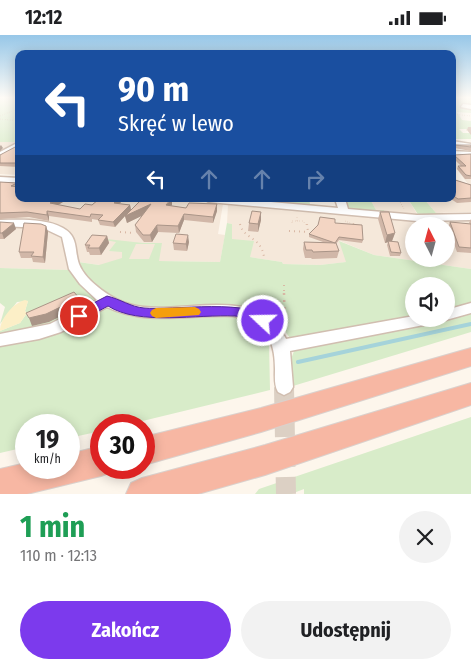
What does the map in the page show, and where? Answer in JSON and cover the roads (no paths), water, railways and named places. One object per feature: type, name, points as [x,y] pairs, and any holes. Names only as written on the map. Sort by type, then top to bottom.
[{"type":"highway","points":[[155,448],[300,409],[471,357]]},
{"type":"highway","points":[[142,494],[265,460],[471,394]]},
{"type":"highway","points":[[0,485],[90,464]]},
{"type":"street","points":[[456,144],[471,146]]},
{"type":"street","points":[[0,155],[15,146]]},
{"type":"street","points":[[456,153],[471,154]]},
{"type":"street","points":[[0,180],[15,180]]},
{"type":"street","points":[[233,202],[345,216],[471,217]]},
{"type":"street","points":[[341,202],[345,216]]},
{"type":"street","points":[[0,223],[42,225],[52,227],[66,235],[70,242],[72,263],[78,273],[107,300],[116,305],[144,313],[220,311],[244,313],[263,321],[280,340],[284,387]]},
{"type":"street","points":[[0,341],[11,337],[48,331],[95,309],[107,300]]},
{"type":"street","points":[[455,313],[471,309]]},
{"type":"street","points":[[280,340],[405,322]]},
{"type":"waterway","points":[[298,362],[471,324]]},
{"type":"tunnel","points":[[284,387],[286,494]]}]
